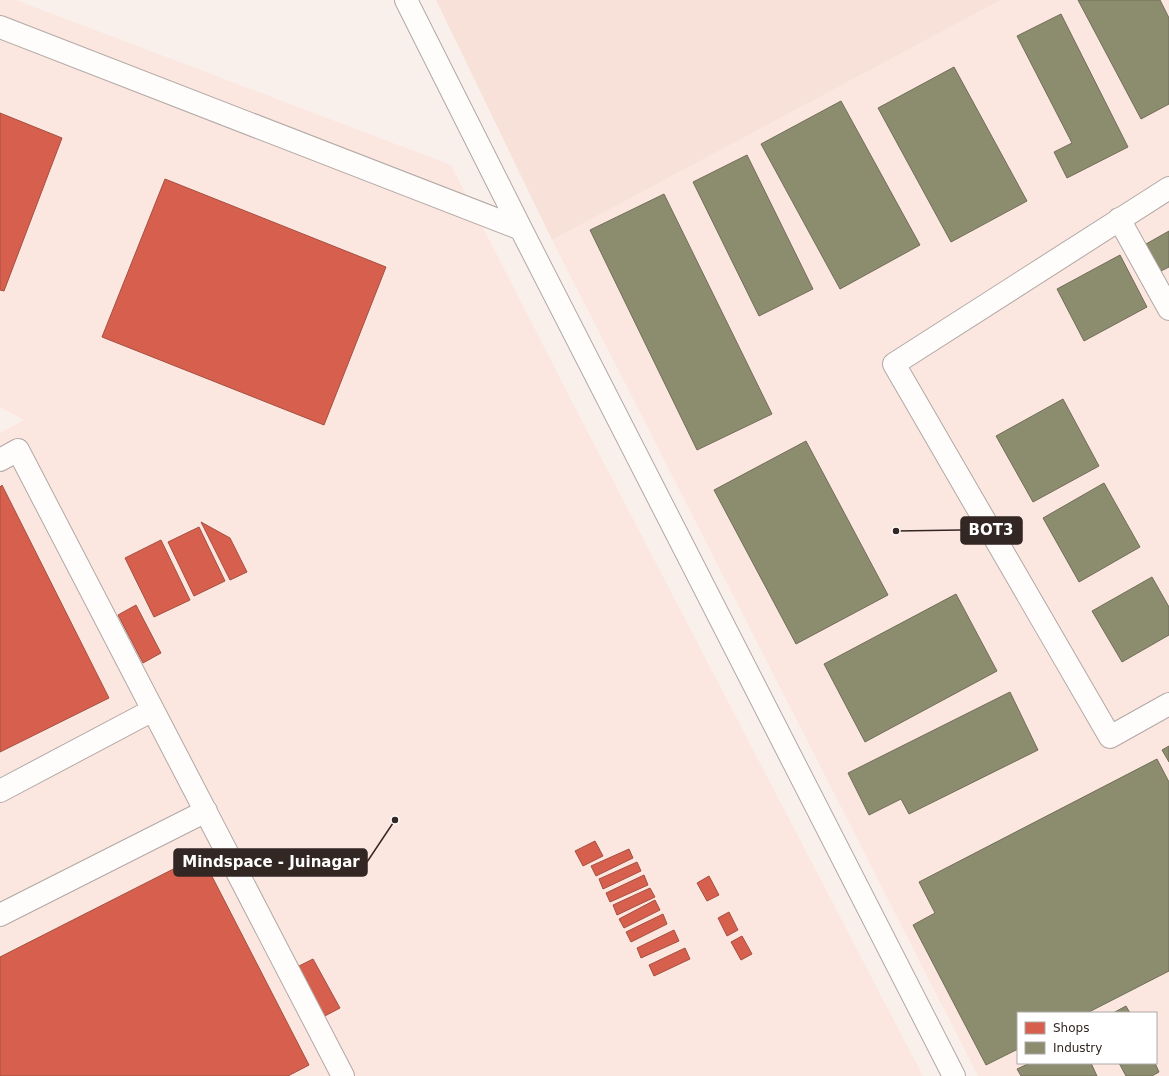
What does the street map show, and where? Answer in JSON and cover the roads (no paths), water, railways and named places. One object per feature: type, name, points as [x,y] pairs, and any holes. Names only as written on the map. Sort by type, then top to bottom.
[{"type":"street","points":[[406,0],[954,1076]]},
{"type":"street","points":[[0,27],[521,228]]},
{"type":"street","points":[[1169,188],[894,364],[1110,737],[1169,704]]},
{"type":"street","points":[[1119,219],[1169,309]]},
{"type":"street","points":[[0,460],[18,450],[343,1076]]},
{"type":"street","points":[[0,791],[153,710]]},
{"type":"street","points":[[0,915],[206,811]]},
{"type":"place","name":"BOT3","points":[[896,531]]},
{"type":"place","name":"Mindspace - Juinagar","points":[[395,820]]}]
